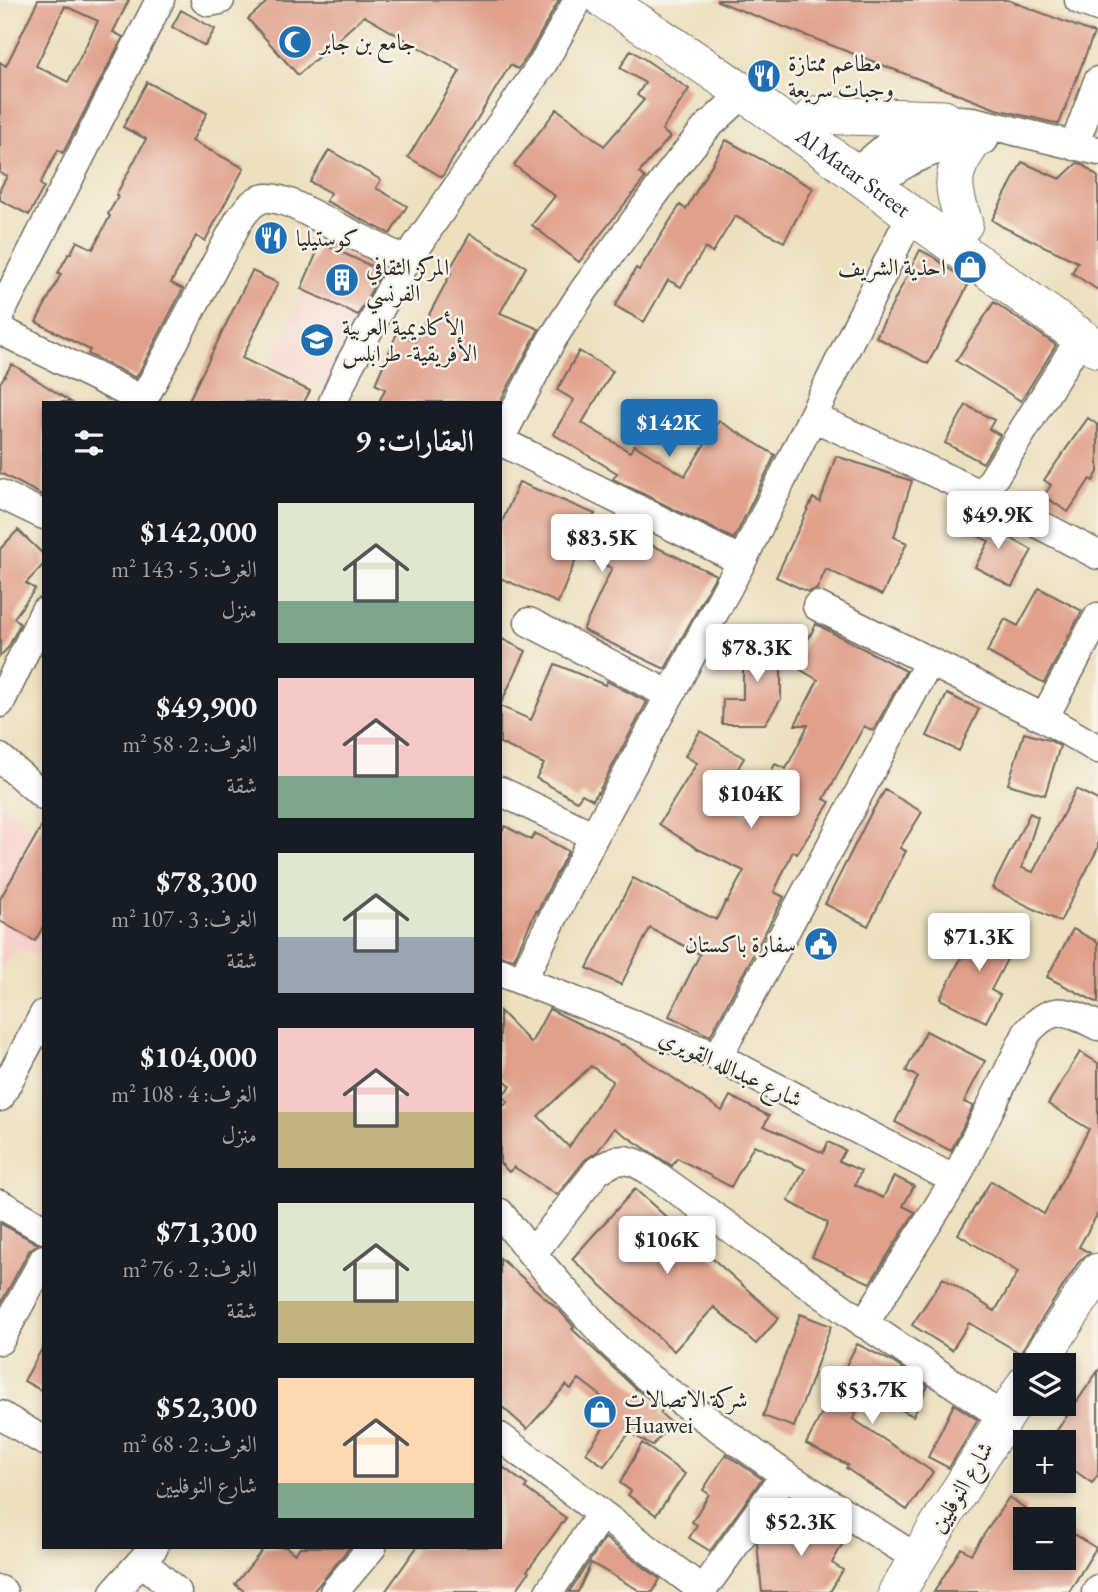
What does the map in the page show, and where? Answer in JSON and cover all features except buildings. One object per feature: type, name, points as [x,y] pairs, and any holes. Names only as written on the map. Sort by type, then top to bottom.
[{"type":"main road","name":"Al Matar Street","points":[[604,0],[744,93],[964,224],[1092,334]]},
{"type":"main road","name":"Al Matar Street","points":[[648,0],[814,115],[873,172],[911,215],[1092,334]]},
{"type":"main road","points":[[814,115],[944,118]]},
{"type":"main road","points":[[964,224],[955,178],[972,142]]},
{"type":"main road","points":[[1045,1353],[1098,1272]]},
{"type":"main road","name":"شارع النوفليين","points":[[897,1592],[1013,1402]]},
{"type":"street","points":[[0,314],[160,0]]},
{"type":"street","points":[[205,0],[220,0]]},
{"type":"street","points":[[333,401],[349,366],[406,261],[543,63],[578,0]]},
{"type":"street","points":[[1079,0],[1098,7]]},
{"type":"street","points":[[873,172],[894,140],[944,118],[973,121],[1086,149],[1098,81]]},
{"type":"street","points":[[502,436],[551,341],[584,290],[706,128],[744,93]]},
{"type":"street","points":[[873,172],[920,155],[972,142],[1029,135]]},
{"type":"street","points":[[0,330],[143,401],[239,220],[253,203],[264,197],[292,204],[406,261]]},
{"type":"street","points":[[511,976],[594,836],[742,561],[911,215]]},
{"type":"street","points":[[983,495],[1092,334]]},
{"type":"street","points":[[813,416],[983,495],[1098,555]]},
{"type":"street","points":[[502,441],[742,561]]},
{"type":"street","points":[[0,494],[42,514]]},
{"type":"street","points":[[817,606],[1044,718],[1098,749]]},
{"type":"street","points":[[0,704],[42,616]]},
{"type":"street","points":[[1044,718],[1098,617]]},
{"type":"street","points":[[529,622],[670,695]]},
{"type":"street","points":[[718,1057],[929,662]]},
{"type":"street","points":[[0,758],[42,794]]},
{"type":"street","points":[[502,793],[594,836]]},
{"type":"street","name":"شارع عبدالله القويري","points":[[511,976],[718,1057],[955,1180]]},
{"type":"street","points":[[864,1324],[955,1180],[1027,1032],[1037,1020],[1050,1013],[1076,1015],[1098,1026]]},
{"type":"street","points":[[0,1097],[34,1055],[42,1022]]},
{"type":"street","points":[[532,1254],[598,1170],[615,1161],[636,1163],[864,1324],[1003,1417]]},
{"type":"street","points":[[0,1205],[42,1228]]},
{"type":"street","points":[[502,1216],[532,1254],[610,1342],[647,1377],[785,1475],[918,1559]]},
{"type":"street","points":[[0,1340],[42,1263]]},
{"type":"street","points":[[0,1415],[42,1440]]},
{"type":"street","points":[[502,1439],[701,1591],[785,1475]]},
{"type":"street","points":[[549,1592],[601,1514]]},
{"type":"street","points":[[334,1592],[370,1549]]},
{"type":"street","points":[[114,1592],[148,1554],[177,1592]]},
{"type":"shaded area","name":"الأكاديمية العربية الأفريقية- طرابلس","points":[[303,290],[363,317],[330,391],[270,364]]},
{"type":"shaded area","points":[[0,802],[42,836],[42,960],[15,946],[0,974]]},
{"type":"place","name":"جامع بن جابر","points":[[295,42]]},
{"type":"place","name":"مطاعم ممتازة وجبات سريعة","points":[[764,76]]},
{"type":"place","name":"كوستيليا","points":[[271,238]]},
{"type":"place","name":"احذية الشريف","points":[[970,267]]},
{"type":"place","name":"المركز الثقافي الفرنسي","points":[[342,280]]},
{"type":"place","name":"الأكاديمية العربية الأفريقية- طرابلس","points":[[317,340]]},
{"type":"place","name":"سفارة باكستان","points":[[821,944]]},
{"type":"place","name":"شركة الاتصالات Huawei","points":[[600,1412]]}]
